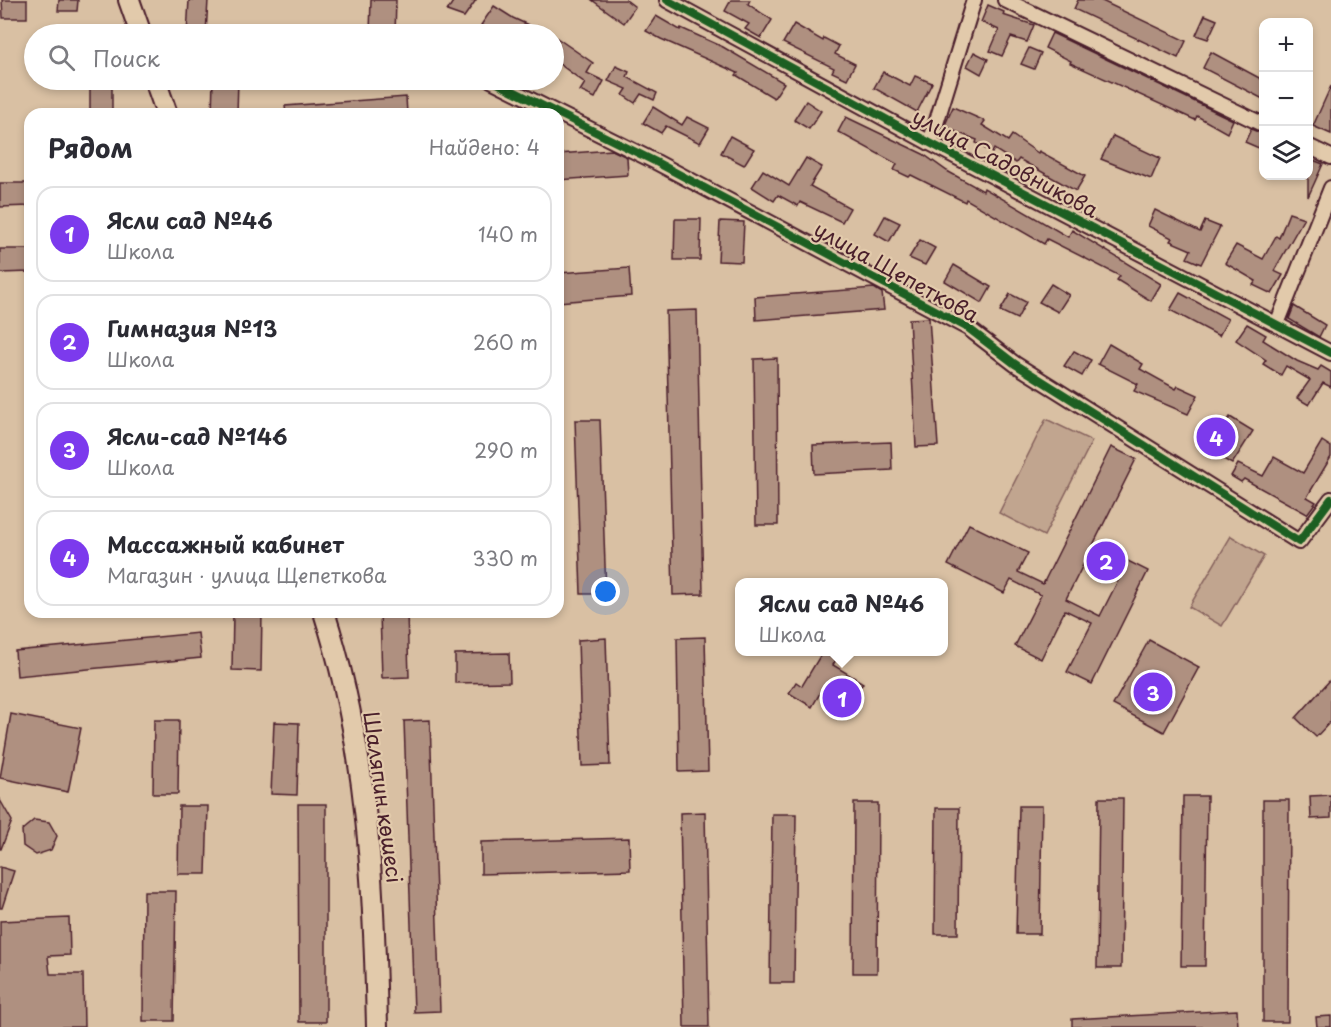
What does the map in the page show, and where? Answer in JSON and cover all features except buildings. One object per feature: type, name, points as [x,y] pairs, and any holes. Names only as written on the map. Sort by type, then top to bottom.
[{"type":"main road","points":[[129,0],[137,24]]},
{"type":"main road","points":[[159,90],[165,108]]},
{"type":"main road","name":"Шаляпин көшесі","points":[[325,618],[358,761],[370,842],[377,1027]]},
{"type":"street","name":"улица Садовникова","points":[[667,0],[930,143],[1331,353]]},
{"type":"street","points":[[930,143],[974,0]]},
{"type":"street","points":[[1005,0],[1259,123]]},
{"type":"street","name":"улица Щепеткова","points":[[511,90],[547,108]]},
{"type":"street","name":"улица Щепеткова","points":[[564,116],[656,162],[968,328],[1015,364],[1299,542],[1331,499]]},
{"type":"street","points":[[1313,148],[1331,157]]},
{"type":"street","points":[[1277,324],[1331,188]]},
{"type":"shaded area","points":[[1046,419],[1092,441],[1044,536],[999,513]]},
{"type":"shaded area","points":[[1231,536],[1264,556],[1222,626],[1189,607]]},
{"type":"cycle path","points":[[667,0],[930,143],[1331,353]]},
{"type":"cycle path","points":[[511,90],[547,108]]},
{"type":"cycle path","points":[[564,116],[656,162],[968,328],[1015,364],[1299,542],[1331,499]]},
{"type":"place","name":"Массажный кабинет","points":[[1216,437]]},
{"type":"place","name":"Гимназия №13","points":[[1106,561]]},
{"type":"place","name":"Ясли-сад №146","points":[[1153,692]]},
{"type":"place","name":"Ясли сад №46","points":[[842,698]]}]
